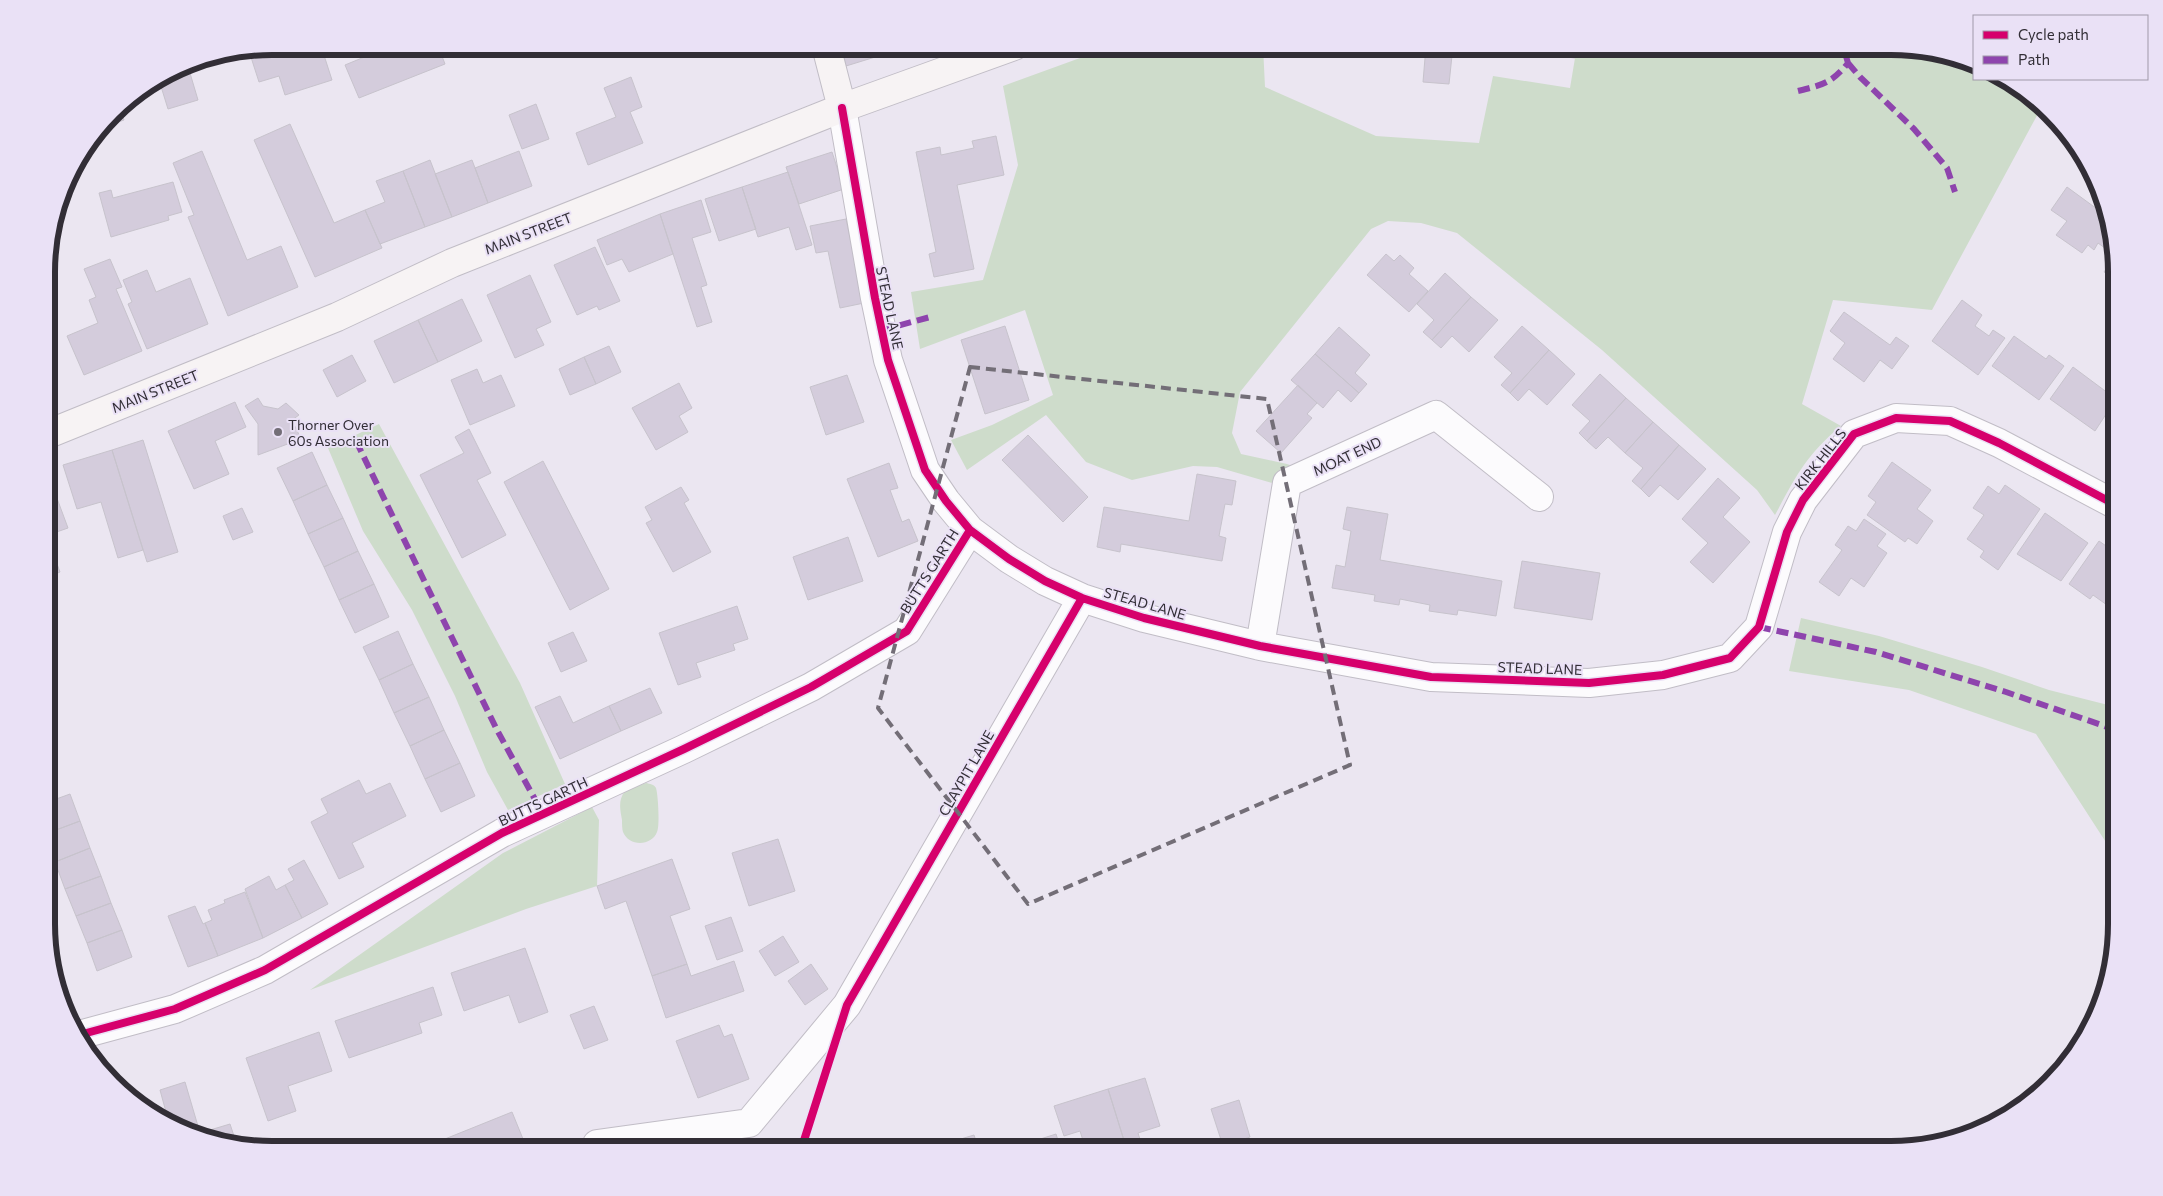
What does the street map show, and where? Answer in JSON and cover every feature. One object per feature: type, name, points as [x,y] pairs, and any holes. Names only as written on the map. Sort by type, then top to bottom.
[{"type":"street","points":[[828,55],[842,108]]},
{"type":"street","name":"MAIN STREET","points":[[55,431],[337,317],[452,263],[842,108],[989,55]]},
{"type":"street","name":"STEAD LANE","points":[[842,108],[874,298],[888,360],[925,470],[946,501],[970,530],[1009,559],[1045,581],[1082,598],[1144,618],[1260,646],[1431,677],[1589,682],[1663,675],[1730,658],[1759,626]]},
{"type":"street","name":"MOAT END","points":[[1260,646],[1287,483],[1436,414],[1539,497]]},
{"type":"street","name":"KIRK HILLS","points":[[1759,626],[1787,532],[1803,500],[1854,434],[1896,418],[1950,421],[1999,444],[2108,501]]},
{"type":"street","name":"BUTTS GARTH","points":[[85,1033],[175,1009],[265,970],[502,833],[684,749],[811,687],[907,632],[970,530]]},
{"type":"street","name":"CLAYPIT LANE","points":[[619,1141],[749,1123],[847,1005],[1082,598]]},
{"type":"highlighted area","points":[[970,367],[1267,399],[1350,765],[1028,904],[878,708]]},
{"type":"green space","points":[[1088,55],[1263,55],[1265,87],[1376,136],[1479,143],[1493,76],[1570,88],[1576,55],[1905,55],[1947,62],[1973,72],[1973,80],[1992,80],[2023,100],[2038,113],[1932,310],[1833,300],[1802,404],[1841,426],[1810,457],[1775,515],[1757,490],[1602,350],[1457,233],[1421,223],[1388,221],[1371,229],[1240,392],[1232,433],[1241,454],[1287,464],[1310,472],[1286,487],[1217,467],[1193,466],[1132,480],[1086,462],[1046,415],[967,470],[951,440],[992,425],[1053,395],[1025,310],[920,349],[911,292],[983,280],[1018,165],[1003,86]]},
{"type":"green space","points":[[379,424],[520,683],[565,784],[508,810],[487,772],[455,696],[412,610],[363,531],[328,448]]},
{"type":"green space","points":[[1801,618],[1879,636],[1982,667],[2049,690],[2108,705],[2108,845],[2036,734],[1909,690],[1789,671]]},
{"type":"green space","points":[[646,783],[656,788],[658,829],[654,837],[640,843],[630,840],[623,832],[620,801],[625,791]]},
{"type":"green space","points":[[592,807],[599,820],[597,886],[526,909],[310,990],[503,853]]},
{"type":"building","points":[[324,55],[332,80],[285,95],[279,76],[259,82],[251,56]]},
{"type":"building","points":[[369,55],[442,55],[445,64],[359,98],[345,65]]},
{"type":"building","points":[[843,55],[882,55],[846,66]]},
{"type":"building","points":[[1425,55],[1452,55],[1449,84],[1423,82]]},
{"type":"building","points":[[1550,55],[1576,55],[1575,58]]},
{"type":"building","points":[[190,72],[198,100],[168,109],[161,86]]},
{"type":"building","points":[[631,77],[642,107],[630,112],[643,143],[588,165],[576,133],[616,117],[604,88]]},
{"type":"building","points":[[536,104],[549,139],[522,149],[509,115]]},
{"type":"building","points":[[122,116],[124,120],[115,123]]},
{"type":"building","points":[[290,124],[334,223],[365,210],[382,248],[315,277],[254,140]]},
{"type":"building","points":[[996,136],[1004,175],[957,185],[974,269],[934,277],[929,254],[936,252],[916,152],[940,147],[941,155],[974,148],[972,141]]},
{"type":"building","points":[[202,151],[247,260],[281,246],[298,287],[228,316],[188,217],[194,215],[173,163]]},
{"type":"building","points":[[519,151],[532,186],[488,203],[475,168]]},
{"type":"building","points":[[832,152],[844,189],[799,204],[786,167]]},
{"type":"building","points":[[430,160],[452,217],[425,227],[403,171]]},
{"type":"building","points":[[472,160],[488,203],[452,217],[435,174]]},
{"type":"building","points":[[403,171],[425,227],[380,244],[365,210],[385,202],[376,181]]},
{"type":"building","points":[[788,172],[812,245],[796,250],[789,227],[758,237],[742,187]]},
{"type":"building","points":[[173,182],[182,212],[168,216],[169,220],[111,237],[99,193],[111,190],[113,198]]},
{"type":"building","points":[[742,187],[756,229],[719,241],[705,199]]},
{"type":"building","points":[[2067,187],[2099,210],[2107,249],[2098,243],[2094,250],[2088,245],[2082,253],[2056,235],[2067,221],[2051,210]]},
{"type":"building","points":[[701,200],[711,232],[692,238],[707,285],[701,287],[712,322],[697,327],[660,214]]},
{"type":"building","points":[[660,214],[673,254],[629,272],[622,259],[607,265],[597,240]]},
{"type":"building","points":[[846,219],[864,303],[840,308],[828,251],[816,253],[810,226]]},
{"type":"building","points":[[595,247],[620,301],[599,310],[597,306],[577,315],[554,265]]},
{"type":"building","points":[[1386,254],[1394,261],[1400,255],[1414,268],[1409,274],[1428,291],[1409,312],[1367,275]]},
{"type":"building","points":[[110,259],[122,287],[116,289],[142,351],[84,375],[67,336],[98,323],[89,300],[96,297],[84,269]]},
{"type":"building","points":[[2108,266],[2108,275],[2104,272]]},
{"type":"building","points":[[147,270],[156,292],[190,278],[208,324],[147,349],[128,304],[132,302],[123,280]]},
{"type":"building","points":[[1445,273],[1471,297],[1432,340],[1423,332],[1434,320],[1417,304]]},
{"type":"building","points":[[530,275],[551,322],[536,329],[544,345],[515,358],[487,295]]},
{"type":"building","points":[[1471,297],[1498,320],[1469,352],[1452,336],[1441,348],[1432,340]]},
{"type":"building","points":[[462,299],[482,341],[438,362],[418,320]]},
{"type":"building","points":[[1962,300],[1982,315],[1975,326],[1989,336],[1993,330],[2005,338],[1978,375],[1932,341]]},
{"type":"building","points":[[1844,312],[1890,345],[1896,337],[1909,346],[1892,369],[1880,360],[1864,382],[1833,359],[1845,343],[1830,331]]},
{"type":"building","points":[[418,320],[438,362],[394,383],[374,341]]},
{"type":"building","points":[[1005,326],[1029,400],[985,414],[961,340]]},
{"type":"building","points":[[1522,326],[1549,350],[1510,393],[1501,385],[1512,373],[1494,357]]},
{"type":"building","points":[[1339,327],[1370,355],[1355,373],[1367,384],[1359,393],[1315,354]]},
{"type":"building","points":[[2014,336],[2046,359],[2049,355],[2064,366],[2039,400],[1992,366]]},
{"type":"building","points":[[609,346],[621,372],[596,384],[584,357]]},
{"type":"building","points":[[1549,350],[1575,374],[1547,405],[1529,389],[1518,401],[1510,393]]},
{"type":"building","points":[[1315,354],[1359,393],[1351,402],[1338,390],[1323,408],[1291,380]]},
{"type":"building","points":[[352,355],[366,381],[337,397],[323,370]]},
{"type":"building","points":[[584,357],[596,384],[570,395],[559,369]]},
{"type":"building","points":[[2073,367],[2108,393],[2108,411],[2095,431],[2050,399]]},
{"type":"building","points":[[477,369],[483,383],[501,375],[515,406],[470,425],[451,380]]},
{"type":"building","points":[[1600,374],[1626,398],[1587,441],[1579,433],[1590,421],[1572,405]]},
{"type":"building","points":[[847,375],[864,422],[826,435],[810,387]]},
{"type":"building","points":[[679,383],[692,408],[679,416],[688,432],[656,450],[632,408]]},
{"type":"building","points":[[1298,385],[1317,403],[1307,414],[1312,418],[1281,453],[1256,431]]},
{"type":"building","name":"Thorner Over 60s Association","points":[[258,398],[263,406],[278,409],[286,403],[299,415],[292,420],[301,439],[258,455],[258,424],[245,406]]},
{"type":"building","points":[[1626,398],[1653,422],[1625,453],[1608,437],[1596,449],[1587,441]]},
{"type":"building","points":[[235,402],[246,427],[215,441],[229,474],[194,489],[168,431]]},
{"type":"building","points":[[1653,422],[1679,445],[1641,489],[1632,481],[1643,468],[1625,453]]},
{"type":"building","points":[[469,429],[491,473],[477,480],[506,535],[462,558],[420,475],[464,453],[455,437]]},
{"type":"building","points":[[1028,435],[1088,497],[1063,522],[1002,460]]},
{"type":"building","points":[[143,440],[178,552],[147,562],[112,450]]},
{"type":"building","points":[[1679,445],[1706,469],[1678,500],[1660,485],[1649,497],[1641,489]]},
{"type":"building","points":[[112,450],[143,550],[118,558],[101,502],[77,509],[63,465]]},
{"type":"building","points":[[312,452],[327,485],[293,501],[277,468]]},
{"type":"building","points":[[543,461],[609,589],[570,610],[504,482]]},
{"type":"building","points":[[1892,462],[1931,490],[1917,509],[1933,521],[1917,544],[1908,538],[1905,542],[1867,515],[1876,502],[1868,496]]},
{"type":"building","points":[[889,463],[898,488],[890,490],[902,522],[909,519],[918,541],[878,557],[847,479]]},
{"type":"building","points":[[1197,474],[1236,481],[1232,505],[1225,504],[1219,536],[1226,538],[1222,561],[1121,544],[1120,552],[1097,547],[1104,507],[1189,521]]},
{"type":"building","points":[[1718,478],[1740,498],[1723,517],[1750,542],[1713,583],[1690,562],[1708,543],[1682,519]]},
{"type":"building","points":[[327,485],[343,518],[308,534],[293,501]]},
{"type":"building","points":[[2005,485],[2040,509],[1998,570],[1980,557],[1984,551],[1967,539],[1984,515],[1973,508],[1988,486],[1999,494]]},
{"type":"building","points":[[681,487],[689,500],[684,503],[711,552],[673,572],[646,523],[652,520],[645,507]]},
{"type":"building","points":[[55,493],[68,528],[55,533]]},
{"type":"building","points":[[1347,507],[1388,514],[1380,560],[1502,581],[1496,616],[1458,610],[1457,615],[1429,611],[1430,605],[1400,599],[1399,605],[1374,601],[1375,595],[1332,588],[1336,565],[1345,567],[1351,531],[1343,529]]},
{"type":"building","points":[[242,508],[253,532],[233,540],[223,516]]},
{"type":"building","points":[[2045,513],[2088,543],[2061,581],[2017,554]]},
{"type":"building","points":[[343,518],[358,551],[324,567],[308,534]]},
{"type":"building","points":[[1864,519],[1886,534],[1877,546],[1887,553],[1864,587],[1851,578],[1839,596],[1819,582],[1842,550],[1835,545],[1848,526],[1856,531]]},
{"type":"building","points":[[848,537],[863,581],[808,600],[793,557]]},
{"type":"building","points":[[2099,541],[2108,547],[2108,606],[2093,595],[2090,599],[2069,584]]},
{"type":"building","points":[[358,551],[374,584],[339,600],[324,567]]},
{"type":"building","points":[[55,559],[60,572],[55,574]]},
{"type":"building","points":[[1522,561],[1600,573],[1592,620],[1514,608]]},
{"type":"building","points":[[374,584],[389,617],[355,633],[339,600]]},
{"type":"building","points":[[737,606],[748,639],[733,644],[735,650],[696,663],[701,677],[678,685],[659,633]]},
{"type":"building","points":[[398,631],[413,664],[379,680],[363,647]]},
{"type":"building","points":[[573,632],[587,661],[561,672],[548,643]]},
{"type":"building","points":[[413,664],[429,697],[394,713],[379,680]]},
{"type":"building","points":[[650,688],[662,713],[621,731],[609,706]]},
{"type":"building","points":[[560,696],[573,723],[609,706],[621,731],[560,759],[535,707]]},
{"type":"building","points":[[429,697],[444,730],[410,746],[394,713]]},
{"type":"building","points":[[444,730],[460,763],[425,779],[410,746]]},
{"type":"building","points":[[460,763],[475,796],[441,812],[425,779]]},
{"type":"building","points":[[359,780],[366,794],[390,783],[406,816],[352,843],[364,867],[339,879],[311,822],[328,813],[321,799]]},
{"type":"building","points":[[70,794],[80,821],[55,830],[55,799]]},
{"type":"building","points":[[80,821],[90,848],[55,862],[55,830]]},
{"type":"building","points":[[778,839],[795,891],[749,906],[732,853]]},
{"type":"building","points":[[90,848],[101,876],[65,889],[55,862]]},
{"type":"building","points":[[672,859],[690,909],[670,916],[687,964],[652,976],[626,901],[605,909],[597,886]]},
{"type":"building","points":[[304,860],[328,904],[302,918],[285,885],[294,880],[288,869]]},
{"type":"building","points":[[101,876],[111,903],[76,916],[65,889]]},
{"type":"building","points":[[269,876],[276,890],[285,885],[302,918],[263,938],[245,889]]},
{"type":"building","points":[[245,892],[263,938],[218,956],[205,923],[212,920],[208,910],[225,903],[224,900]]},
{"type":"building","points":[[111,903],[122,930],[87,943],[76,916]]},
{"type":"building","points":[[195,906],[203,924],[205,923],[218,956],[188,967],[168,916]]},
{"type":"building","points":[[731,917],[743,951],[717,960],[705,926]]},
{"type":"building","points":[[122,930],[132,957],[97,971],[87,943]]},
{"type":"building","points":[[783,936],[799,962],[775,976],[759,951]]},
{"type":"building","points":[[525,948],[548,1012],[519,1023],[509,995],[464,1011],[451,973]]},
{"type":"building","points":[[734,961],[744,991],[666,1018],[652,976],[687,964],[691,976]]},
{"type":"building","points":[[811,964],[828,989],[805,1005],[788,981]]},
{"type":"building","points":[[433,987],[442,1015],[419,1023],[422,1033],[349,1058],[335,1021]]},
{"type":"building","points":[[594,1006],[608,1040],[584,1049],[570,1015]]},
{"type":"building","points":[[719,1025],[724,1037],[732,1034],[749,1079],[698,1098],[676,1041]]},
{"type":"building","points":[[319,1032],[332,1071],[288,1086],[296,1111],[268,1121],[246,1058]]},
{"type":"building","points":[[1145,1078],[1160,1126],[1138,1133],[1140,1141],[1124,1141],[1108,1089]]},
{"type":"building","points":[[185,1082],[198,1128],[165,1112],[160,1090]]},
{"type":"building","points":[[1108,1089],[1124,1141],[1083,1141],[1080,1131],[1064,1136],[1054,1106]]},
{"type":"building","points":[[1239,1100],[1250,1137],[1238,1141],[1221,1141],[1211,1109]]},
{"type":"building","points":[[512,1112],[523,1139],[518,1141],[440,1141]]},
{"type":"building","points":[[230,1124],[235,1138],[207,1131]]},
{"type":"building","points":[[1056,1134],[1058,1141],[1034,1141]]},
{"type":"building","points":[[974,1135],[976,1141],[954,1141]]},
{"type":"marked path","points":[[1798,91],[1814,87],[1837,75],[1848,63],[1846,55]]},
{"type":"marked path","points":[[1848,63],[1914,129],[1947,168],[1955,192]]},
{"type":"marked path","points":[[882,330],[934,316]]},
{"type":"marked path","points":[[356,441],[497,730],[543,814]]},
{"type":"marked path","points":[[1759,627],[1876,652],[2006,692],[2108,727]]},
{"type":"cycle path","points":[[842,108],[875,298],[888,360],[925,470],[946,501],[970,530],[1009,559],[1045,581],[1082,598],[1144,618],[1260,646],[1431,677],[1589,683],[1663,675],[1730,658],[1759,627],[1787,532],[1803,500],[1854,434],[1896,418],[1950,421],[1999,443],[2108,501]]},
{"type":"cycle path","points":[[85,1033],[175,1009],[265,970],[502,833],[684,749],[811,687],[907,631],[970,530]]},
{"type":"cycle path","points":[[804,1141],[847,1005],[1082,598]]},
{"type":"place","name":"Thorner Over 60s Association","points":[[278,432]]}]
